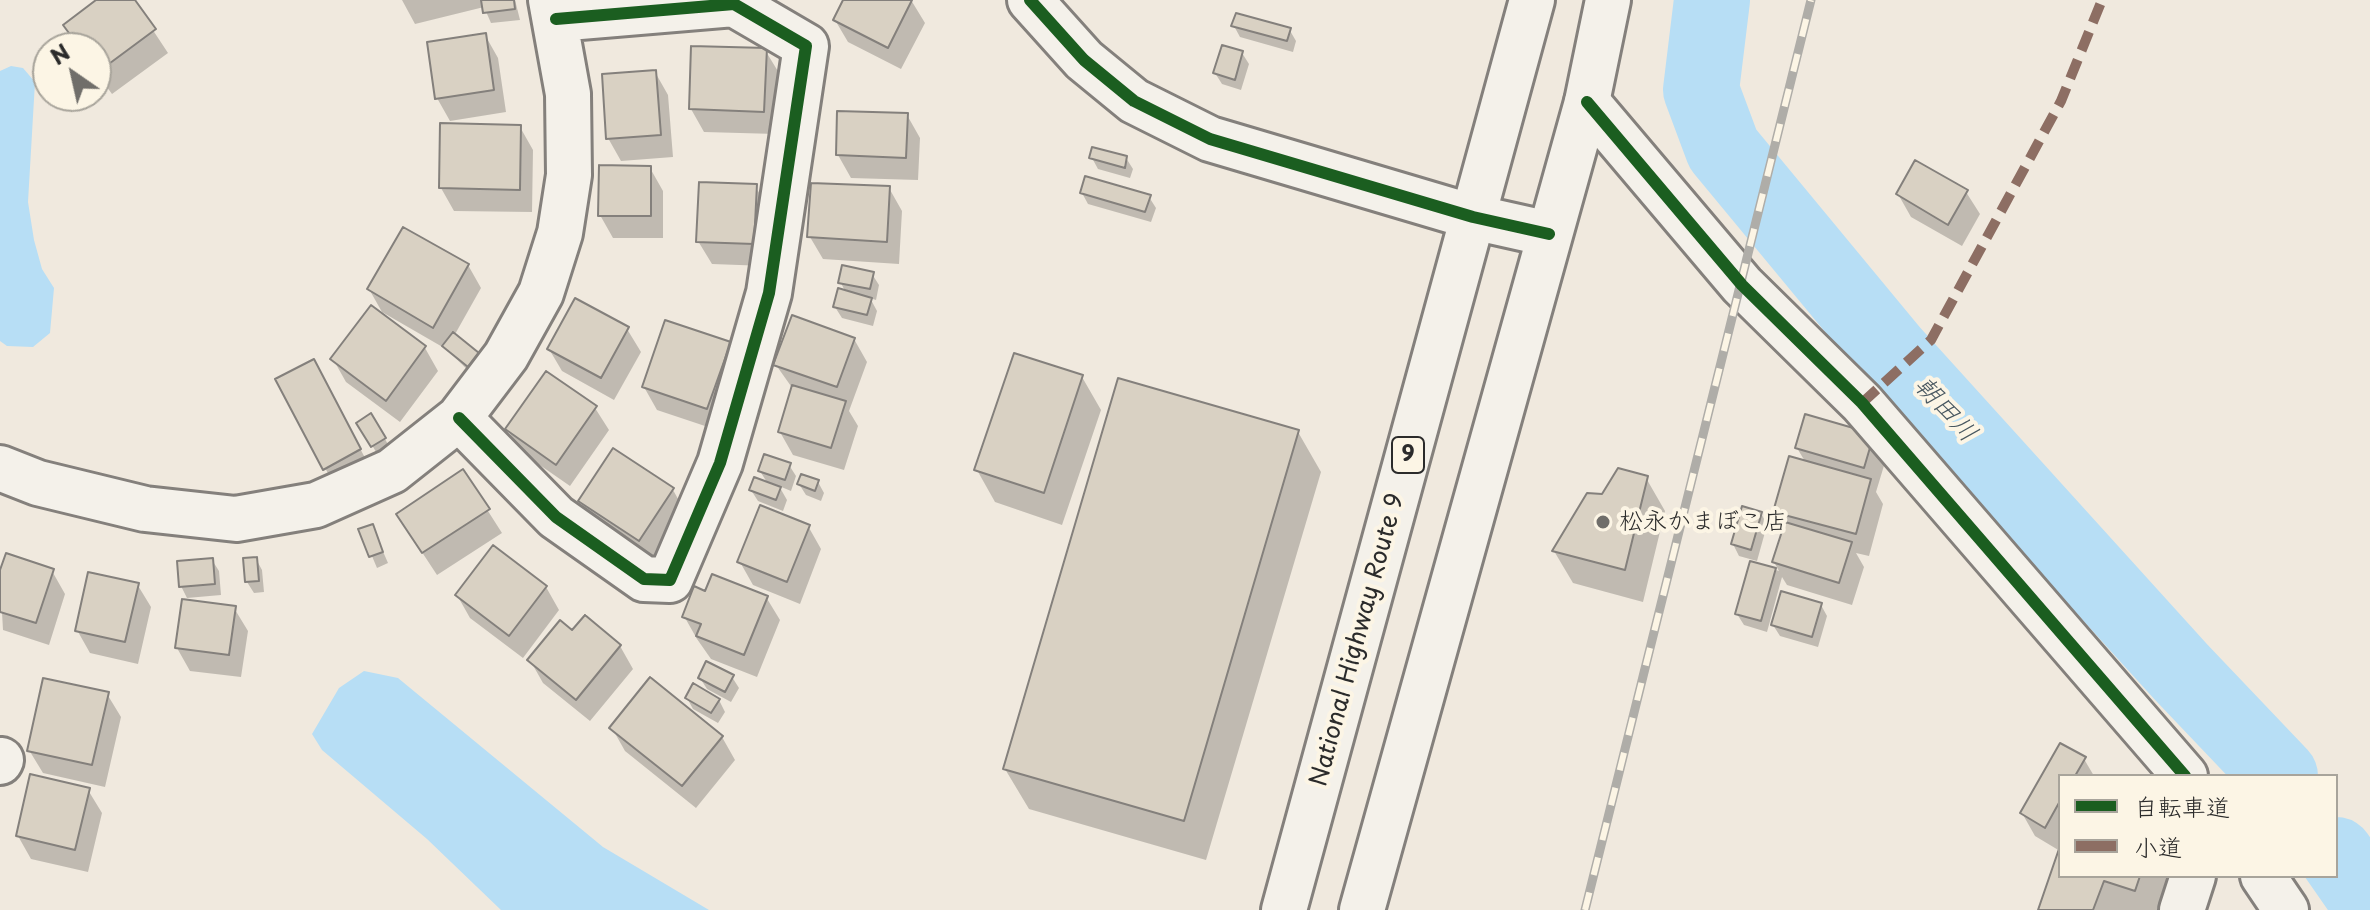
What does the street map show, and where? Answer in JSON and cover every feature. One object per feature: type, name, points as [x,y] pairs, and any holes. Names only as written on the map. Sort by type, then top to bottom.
[{"type":"main road","points":[[1030,0],[1084,60],[1134,101],[1210,139],[1473,217],[1549,234]]},
{"type":"main road","name":"National Highway Route 9","points":[[1284,910],[1532,0]]},
{"type":"main road","points":[[1362,910],[1587,102],[1608,0]]},
{"type":"main road","points":[[0,468],[38,483],[145,509],[236,519],[316,505],[392,471],[459,418],[506,356],[541,293],[560,233],[569,175],[568,94],[554,9],[734,4],[806,46],[769,293],[720,463],[670,580],[644,579],[556,517],[459,418]]},
{"type":"main road","points":[[1587,102],[1786,332],[1862,403],[2183,774]]},
{"type":"main road","points":[[1659,241],[1662,188]]},
{"type":"main road","points":[[2182,910],[2192,878]]},
{"type":"main road","points":[[2264,878],[2286,910]]},
{"type":"water","points":[[11,66],[23,68],[32,78],[28,202],[42,269],[54,288],[50,333],[33,347],[7,346],[0,341],[0,71]]},
{"type":"water","points":[[364,671],[398,678],[603,847],[709,910],[501,910],[427,839],[322,750],[312,734],[339,688]]},
{"type":"building","points":[[96,0],[135,0],[156,29],[112,62],[112,32],[68,32],[63,25]]},
{"type":"building","points":[[481,0],[514,0],[515,9],[483,13]]},
{"type":"building","points":[[843,0],[912,0],[888,48],[833,20]]},
{"type":"building","points":[[1236,13],[1291,28],[1287,41],[1231,26]]},
{"type":"building","points":[[486,33],[494,90],[435,99],[427,42]]},
{"type":"building","points":[[1222,45],[1243,51],[1235,80],[1213,73]]},
{"type":"building","points":[[691,46],[767,48],[764,112],[689,109]]},
{"type":"building","points":[[656,70],[661,135],[606,139],[602,74]]},
{"type":"building","points":[[837,111],[908,113],[906,158],[836,155]]},
{"type":"building","points":[[440,123],[521,125],[520,190],[439,188]]},
{"type":"building","points":[[1092,147],[1127,156],[1125,168],[1089,158]]},
{"type":"building","points":[[1915,160],[1968,190],[1948,225],[1896,194]]},
{"type":"building","points":[[599,165],[651,166],[651,216],[598,216]]},
{"type":"building","points":[[1085,176],[1151,195],[1145,212],[1080,193]]},
{"type":"building","points":[[699,182],[757,184],[754,244],[696,242]]},
{"type":"building","points":[[811,183],[890,186],[887,242],[807,237]]},
{"type":"building","points":[[403,227],[469,264],[433,328],[367,289]]},
{"type":"building","points":[[842,265],[874,272],[870,289],[838,283]]},
{"type":"building","points":[[838,288],[872,298],[867,315],[833,307]]},
{"type":"building","points":[[575,298],[629,327],[601,378],[547,349]]},
{"type":"building","points":[[371,305],[426,346],[386,401],[330,359]]},
{"type":"building","points":[[792,315],[855,338],[837,387],[773,365]]},
{"type":"building","points":[[665,320],[731,342],[707,409],[642,387]]},
{"type":"building","points":[[453,332],[479,353],[468,367],[442,346]]},
{"type":"building","points":[[1014,353],[1083,375],[1044,493],[974,470]]},
{"type":"building","points":[[314,359],[361,449],[323,470],[275,379]]},
{"type":"building","points":[[546,371],[597,406],[556,465],[505,429]]},
{"type":"building","points":[[1118,378],[1299,430],[1184,821],[1003,769]]},
{"type":"building","points":[[792,385],[846,401],[831,448],[778,432]]},
{"type":"building","points":[[371,413],[386,438],[371,447],[356,423]]},
{"type":"building","points":[[1805,414],[1874,434],[1864,468],[1795,448]]},
{"type":"building","points":[[613,448],[674,488],[639,541],[578,501]]},
{"type":"building","points":[[764,454],[791,463],[785,480],[758,471]]},
{"type":"building","points":[[1789,456],[1871,479],[1856,534],[1773,512]]},
{"type":"building","name":"松永かまぼこ店","points":[[1618,468],[1648,476],[1625,570],[1552,551],[1587,493],[1602,494]]},
{"type":"building","points":[[463,469],[490,509],[422,553],[396,514]]},
{"type":"building","points":[[801,474],[819,480],[815,491],[797,484]]},
{"type":"building","points":[[754,477],[781,487],[776,500],[749,490]]},
{"type":"building","points":[[760,505],[810,525],[787,582],[737,562]]},
{"type":"building","points":[[1742,506],[1762,512],[1751,550],[1731,544]]},
{"type":"building","points":[[1785,522],[1852,542],[1839,583],[1772,562]]},
{"type":"building","points":[[373,524],[383,552],[369,557],[358,529]]},
{"type":"building","points":[[493,545],[547,586],[509,636],[455,595]]},
{"type":"building","points":[[6,553],[54,569],[36,623],[0,612],[0,570]]},
{"type":"building","points":[[257,557],[259,581],[245,582],[243,558]]},
{"type":"building","points":[[213,558],[215,584],[179,587],[177,561]]},
{"type":"building","points":[[1750,561],[1776,568],[1761,621],[1735,614]]},
{"type":"building","points":[[88,572],[139,583],[125,642],[75,631]]},
{"type":"building","points":[[712,574],[768,596],[744,655],[696,636],[701,624],[682,617],[694,586],[705,591]]},
{"type":"building","points":[[1781,591],[1822,603],[1812,637],[1771,625]]},
{"type":"building","points":[[182,599],[236,606],[229,655],[175,648]]},
{"type":"building","points":[[585,615],[621,645],[576,700],[527,660],[560,620],[572,630]]},
{"type":"building","points":[[706,661],[734,675],[725,692],[698,678]]},
{"type":"building","points":[[650,677],[723,736],[682,786],[609,728]]},
{"type":"building","points":[[43,678],[109,692],[92,765],[27,751]]},
{"type":"building","points":[[693,683],[720,699],[711,713],[685,698]]},
{"type":"building","points":[[2060,743],[2086,757],[2076,774],[2058,774],[2058,805],[2045,828],[2020,813]]},
{"type":"building","points":[[30,774],[90,788],[75,850],[16,836]]},
{"type":"building","points":[[2058,852],[2058,878],[2139,878],[2135,891],[2104,881],[2093,910],[2038,910]]},
{"type":"waterway","name":"朝田川","points":[[1712,0],[1701,90],[1723,149],[1891,352],[2181,672],[2278,774]]},
{"type":"waterway","name":"朝田川","points":[[2338,858],[2370,904]]},
{"type":"railway","points":[[1585,910],[1811,0]]},
{"type":"marked path","points":[[1862,403],[1931,340],[2061,101],[2102,0]]},
{"type":"cycle path","points":[[1030,0],[1084,60],[1134,101],[1210,139],[1473,217],[1549,234]]},
{"type":"cycle path","points":[[459,418],[556,517],[644,579],[670,580],[720,463],[769,293],[806,46],[734,4],[556,19]]},
{"type":"cycle path","points":[[1587,102],[1742,285],[1862,403],[2183,774]]},
{"type":"place","name":"松永かまぼこ店","points":[[1603,522]]}]
